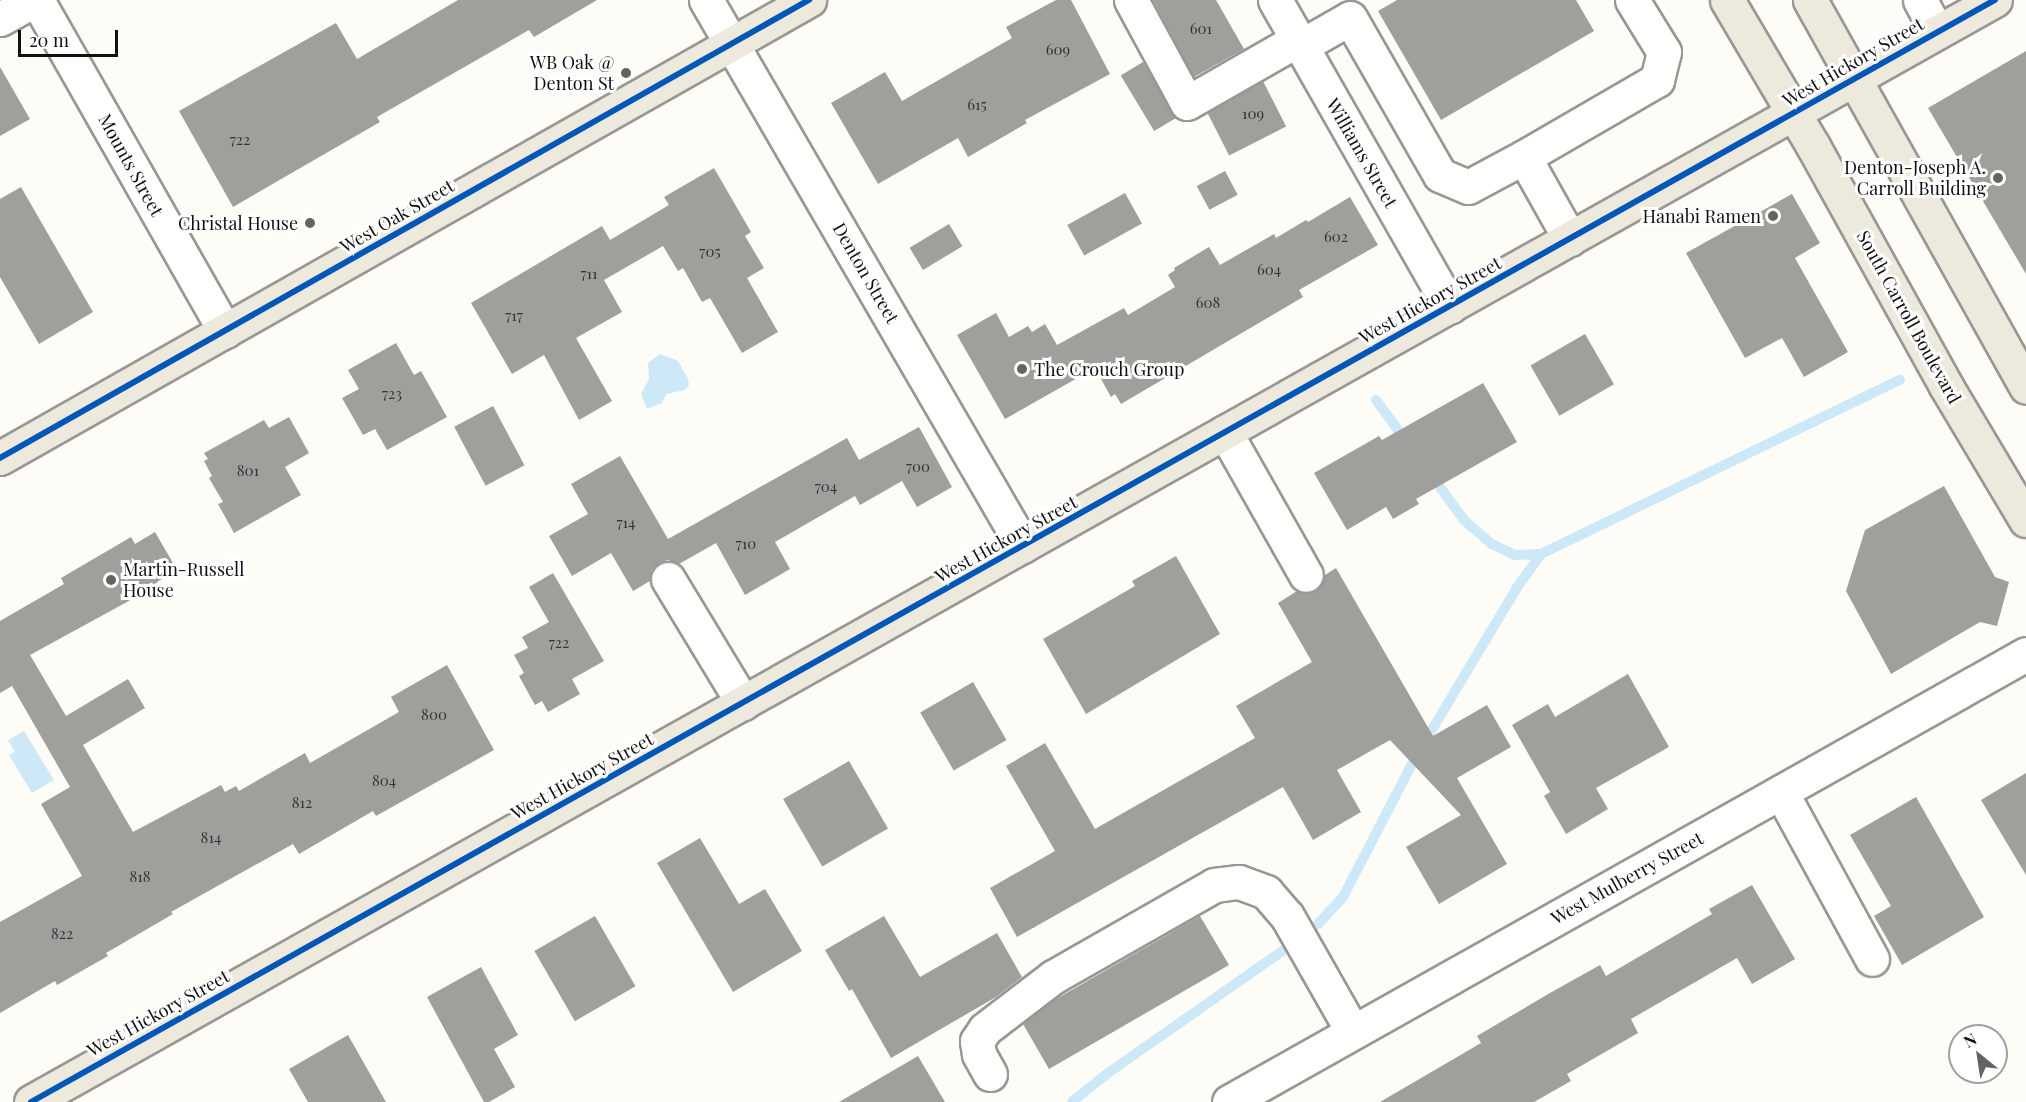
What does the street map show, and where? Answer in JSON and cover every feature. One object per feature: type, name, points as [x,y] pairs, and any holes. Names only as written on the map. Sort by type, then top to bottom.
[{"type":"main road","name":"West Oak Street","points":[[0,458],[809,0]]},
{"type":"main road","name":"South Carroll Boulevard","points":[[1727,0],[1794,113],[1946,386],[2026,520]]},
{"type":"main road","points":[[1810,0],[2018,353],[2026,387]]},
{"type":"main road","name":"West Hickory Street","points":[[31,1102],[1995,0]]},
{"type":"street","points":[[0,19],[36,0]]},
{"type":"street","name":"Mounts Street","points":[[36,0],[225,331]]},
{"type":"street","name":"Denton Street","points":[[706,0],[1023,546]]},
{"type":"street","points":[[1131,0],[1187,103],[1299,43],[1345,9],[1440,175],[1468,187],[1656,80],[1664,52],[1632,0]]},
{"type":"street","name":"Williams Street","points":[[1275,0],[1450,306]]},
{"type":"street","points":[[1920,0],[1937,32]]},
{"type":"street","points":[[1524,157],[1570,239]]},
{"type":"street","points":[[1225,432],[1306,575]]},
{"type":"street","points":[[668,579],[743,703]]},
{"type":"street","name":"West Mulberry Street","points":[[1228,1102],[2026,654]]},
{"type":"street","points":[[1781,792],[1872,959]]},
{"type":"street","points":[[990,1074],[979,1054],[977,1041],[985,1029],[1053,978],[1214,885],[1239,882],[1266,892],[1287,916],[1353,1032]]},
{"type":"water","points":[[660,354],[678,361],[689,385],[685,390],[666,394],[662,403],[647,409],[641,394],[649,379],[648,363]]},
{"type":"water","points":[[24,731],[54,780],[32,793],[9,755],[15,752],[8,740]]},
{"type":"building","points":[[458,0],[597,0],[534,37],[529,30],[377,117],[380,122],[233,207],[179,111],[336,23],[357,59]]},
{"type":"building","points":[[1056,0],[1071,0],[1110,74],[1025,120],[1027,123],[968,157],[958,138],[878,184],[831,103],[885,72],[902,101],[1012,38],[1006,27]]},
{"type":"building","points":[[1153,0],[1216,0],[1244,49],[1194,77]]},
{"type":"building","points":[[1397,0],[1576,0],[1594,31],[1441,120],[1378,11]]},
{"type":"building","name":"Denton-Joseph A. Carroll Building","points":[[2026,51],[2026,274],[1928,108]]},
{"type":"building","points":[[1143,62],[1176,118],[1154,131],[1121,75]]},
{"type":"building","points":[[0,67],[30,119],[0,136]]},
{"type":"building","points":[[1263,81],[1286,126],[1229,155],[1206,110]]},
{"type":"building","points":[[714,168],[751,232],[745,236],[764,268],[747,278],[778,332],[742,353],[710,298],[702,302],[683,268],[678,271],[663,246],[604,280],[622,312],[576,338],[612,401],[579,420],[544,355],[512,374],[471,303],[602,226],[610,240],[669,205],[664,197]]},
{"type":"building","points":[[1225,171],[1238,195],[1209,210],[1197,186]]},
{"type":"building","points":[[21,187],[93,312],[39,344],[0,277],[0,199]]},
{"type":"building","points":[[1125,193],[1142,224],[1084,256],[1067,225]]},
{"type":"building","points":[[1792,194],[1820,243],[1795,258],[1848,352],[1804,377],[1782,338],[1745,358],[1686,253]]},
{"type":"building","points":[[1350,197],[1378,245],[1299,290],[1303,297],[1121,404],[1115,394],[1111,397],[1095,368],[1005,419],[957,335],[996,313],[1009,337],[1028,326],[1032,332],[1045,324],[1057,345],[1124,308],[1128,315],[1175,287],[1168,275],[1175,270],[1174,268],[1209,247],[1220,265],[1274,234],[1276,238],[1306,220],[1308,222]]},
{"type":"building","points":[[949,224],[962,246],[923,270],[910,248]]},
{"type":"building","points":[[1585,334],[1614,384],[1559,416],[1530,366]]},
{"type":"building","points":[[396,343],[414,375],[421,371],[447,417],[387,450],[375,429],[363,435],[342,398],[359,389],[348,370]]},
{"type":"building","points":[[1483,383],[1517,442],[1416,499],[1419,504],[1393,519],[1386,507],[1347,530],[1314,473],[1379,436],[1382,440]]},
{"type":"building","points":[[493,406],[524,465],[486,486],[454,427]]},
{"type":"building","points":[[289,417],[309,453],[285,467],[301,495],[234,533],[218,504],[223,502],[209,478],[212,476],[204,461],[208,459],[204,453],[264,420],[269,428]]},
{"type":"building","points":[[919,427],[952,487],[917,507],[902,481],[860,505],[855,496],[775,542],[790,569],[745,595],[716,543],[679,564],[668,560],[659,563],[651,571],[650,581],[633,591],[611,553],[572,576],[549,536],[588,514],[571,484],[620,456],[668,539],[847,438],[859,460]]},
{"type":"building","points":[[1944,486],[1995,577],[2009,582],[1997,626],[1980,622],[1891,674],[1846,591],[1865,530]]},
{"type":"building","points":[[155,532],[177,570],[157,582],[158,585],[30,655],[66,716],[128,679],[145,708],[83,745],[133,832],[221,785],[225,792],[236,786],[239,791],[305,753],[310,763],[399,712],[391,697],[447,665],[494,750],[376,816],[373,811],[299,854],[293,844],[171,912],[173,914],[106,953],[108,956],[57,985],[55,981],[0,1013],[0,922],[82,876],[41,804],[70,787],[12,686],[0,693],[0,621],[64,584],[61,578],[131,537],[135,544]]},
{"type":"building","points":[[1176,556],[1220,634],[1086,714],[1043,639],[1135,586],[1132,581]]},
{"type":"building","points":[[1336,568],[1433,736],[1487,705],[1511,747],[1457,778],[1507,864],[1439,904],[1406,847],[1461,815],[1390,740],[1337,770],[1361,812],[1313,840],[1283,787],[1017,937],[990,888],[1055,851],[1006,766],[1045,743],[1095,829],[1255,738],[1236,706],[1312,662],[1278,603],[1297,591],[1306,594],[1316,591],[1325,575]]},
{"type":"building","points":[[553,573],[604,661],[572,679],[580,694],[548,712],[542,701],[535,705],[519,676],[524,673],[514,655],[528,648],[522,637],[549,622],[529,587]]},
{"type":"building","points":[[1628,674],[1669,747],[1596,788],[1608,809],[1566,834],[1544,796],[1550,792],[1512,725],[1548,704],[1555,717]]},
{"type":"building","points":[[973,682],[1006,740],[954,771],[920,712]]},
{"type":"building","points":[[849,761],[888,829],[822,867],[783,799]]},
{"type":"building","points":[[2026,773],[2026,875],[1981,800]]},
{"type":"building","points":[[1916,797],[1984,917],[1902,965],[1874,916],[1891,906],[1850,835]]},
{"type":"building","points":[[700,838],[739,904],[765,889],[802,951],[733,992],[657,863]]},
{"type":"building","points":[[1752,885],[1795,959],[1752,984],[1737,958],[1631,1019],[1638,1033],[1567,1074],[1571,1081],[1534,1102],[1380,1102],[1481,1043],[1477,1036],[1550,993],[1600,965],[1606,976],[1712,914],[1709,909]]},
{"type":"building","points":[[595,916],[636,986],[575,1021],[534,951]]},
{"type":"building","points":[[884,916],[920,977],[997,933],[1022,977],[996,997],[891,1058],[852,989],[849,991],[825,950]]},
{"type":"building","points":[[1200,916],[1229,965],[1049,1069],[1023,1024],[1049,1003]]},
{"type":"building","points":[[481,967],[518,1035],[494,1049],[515,1087],[489,1102],[484,1102],[427,997]]},
{"type":"building","points":[[348,1035],[386,1102],[308,1102],[289,1069]]},
{"type":"building","points":[[918,1056],[945,1102],[839,1102]]},
{"type":"waterway","points":[[1431,475],[1464,520],[1492,544],[1515,555],[1541,554],[1900,380]]},
{"type":"waterway","points":[[1376,400],[1406,441]]},
{"type":"waterway","points":[[1318,924],[1343,897],[1415,758],[1516,589],[1541,554]]},
{"type":"waterway","points":[[1072,1102],[1108,1073],[1285,949]]},
{"type":"cycle path","points":[[0,458],[809,0]]},
{"type":"cycle path","points":[[31,1102],[1995,0]]},
{"type":"place","name":"WB Oak @ Denton St","points":[[626,73]]},
{"type":"place","name":"Denton-Joseph A. Carroll Building","points":[[1998,178]]},
{"type":"place","name":"Hanabi Ramen","points":[[1773,216]]},
{"type":"place","name":"Christal House","points":[[310,223]]},
{"type":"place","name":"The Crouch Group","points":[[1022,369]]},
{"type":"place","name":"Martin-Russell House","points":[[111,580]]}]
